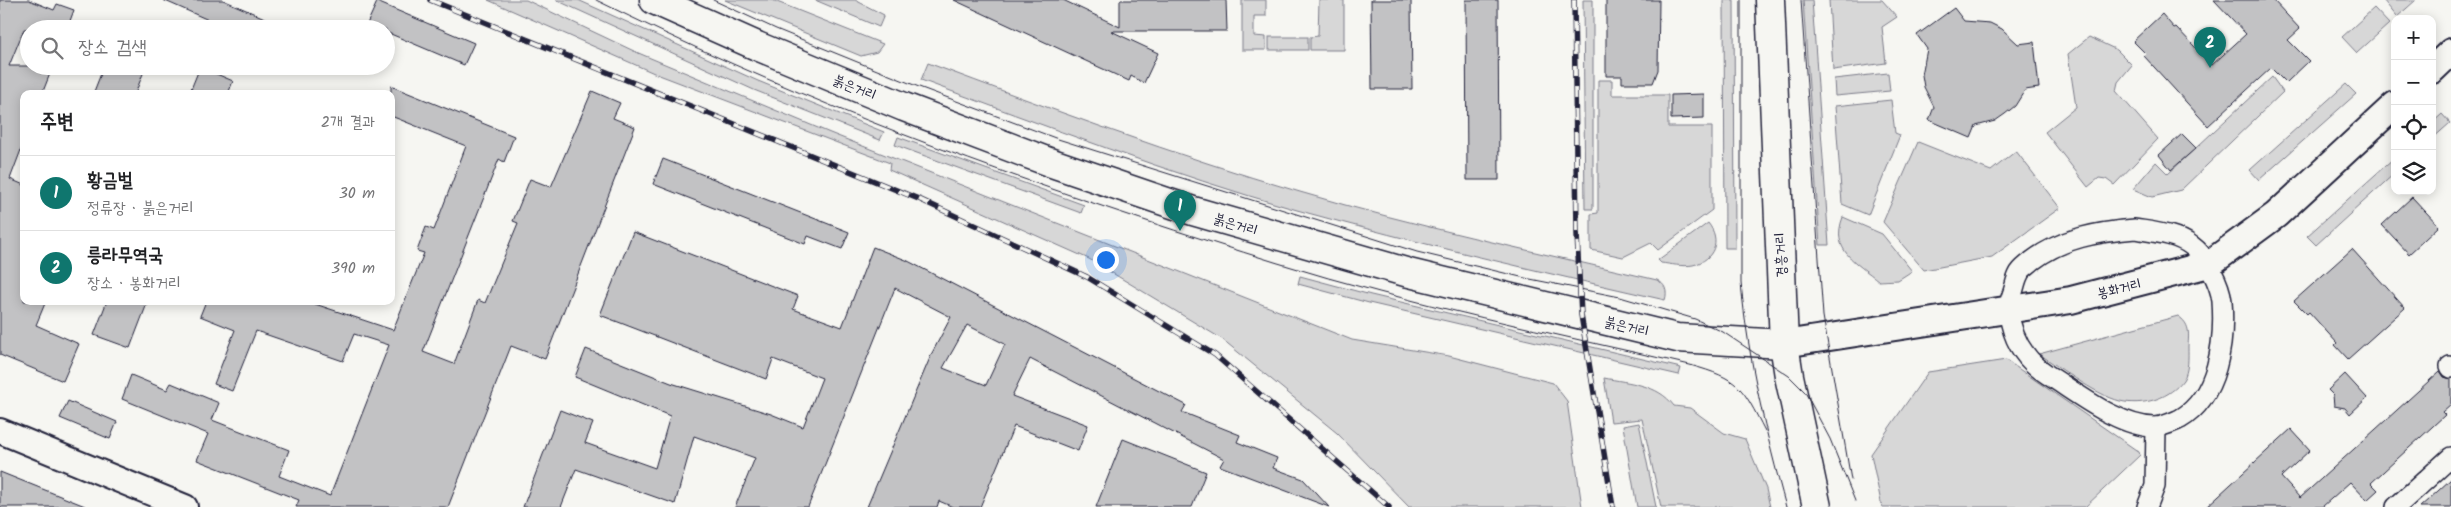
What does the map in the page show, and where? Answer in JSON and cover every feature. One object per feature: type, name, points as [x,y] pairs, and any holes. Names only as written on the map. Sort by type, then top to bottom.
[{"type":"main road","name":"붉은거리","points":[[654,0],[757,46],[904,107],[1049,162],[1202,214],[1409,273],[1677,338],[1784,344]]},
{"type":"main road","name":"경흥거리","points":[[1770,0],[1784,344],[1817,507]]},
{"type":"main road","points":[[2436,66],[2451,52]]},
{"type":"main road","name":"봉화거리","points":[[1784,344],[2070,300],[2209,264],[2276,215],[2394,105]]},
{"type":"street","points":[[2135,229],[2165,234],[2192,245],[2209,264],[2222,299],[2221,336],[2216,371],[2205,396],[2192,412],[2174,422],[2156,427],[2134,423],[2099,408],[2044,372],[2026,356],[2014,337],[2007,310],[2019,272],[2040,255],[2066,242],[2099,232],[2135,229]]},
{"type":"street","points":[[2147,507],[2155,486],[2156,427]]},
{"type":"street","points":[[0,431],[185,507]]},
{"type":"street","points":[[2396,507],[2451,457]]},
{"type":"shaded area","points":[[488,0],[526,0],[636,52],[830,133],[1352,340],[1449,356],[1553,383],[1567,401],[1582,507],[1409,507],[1337,433],[1222,339],[1089,259],[889,170],[890,163],[654,73]]},
{"type":"shaded area","points":[[556,0],[578,0],[758,81],[884,132],[880,140],[754,90]]},
{"type":"shaded area","points":[[725,0],[772,0],[883,44],[877,52],[861,56]]},
{"type":"shaded area","points":[[815,0],[855,0],[884,15],[879,27]]},
{"type":"shaded area","points":[[1242,0],[1266,0],[1266,16],[1254,16],[1254,36],[1266,37],[1266,50],[1242,50]]},
{"type":"shaded area","points":[[1319,0],[1344,0],[1344,50],[1310,50],[1310,37],[1318,36]]},
{"type":"shaded area","points":[[1583,0],[1593,0],[1593,209],[1585,209]]},
{"type":"shaded area","points":[[1724,0],[1734,0],[1735,248],[1725,248]]},
{"type":"shaded area","points":[[1803,0],[1812,0],[1829,245],[1820,245]]},
{"type":"shaded area","points":[[1829,0],[1882,0],[1897,17],[1882,27],[1886,63],[1833,70]]},
{"type":"shaded area","points":[[2383,0],[2416,0],[2399,15],[2395,15]]},
{"type":"shaded area","points":[[2374,8],[2389,24],[2357,53],[2342,37]]},
{"type":"shaded area","points":[[1269,37],[1308,37],[1308,50],[1269,50]]},
{"type":"shaded area","points":[[2089,37],[2117,50],[2132,65],[2118,82],[2116,91],[2158,139],[2114,185],[2106,179],[2099,178],[2088,187],[2045,132],[2076,107],[2068,54]]},
{"type":"shaded area","points":[[928,63],[1159,147],[1300,192],[1433,228],[1657,280],[1665,288],[1665,300],[1389,234],[1297,210],[1202,181],[1108,149],[921,80]]},
{"type":"shaded area","points":[[1888,73],[1890,91],[1835,96],[1834,79]]},
{"type":"shaded area","points":[[2272,77],[2283,92],[2181,190],[2152,197],[2133,189],[2156,162],[2168,174]]},
{"type":"shaded area","points":[[1598,80],[1612,80],[1612,95],[1668,95],[1668,127],[1712,127],[1712,210],[1658,250],[1651,243],[1623,257],[1591,250],[1591,214],[1598,213]]},
{"type":"shaded area","points":[[2346,84],[2356,94],[2259,180],[2250,170]]},
{"type":"shaded area","points":[[1891,100],[1895,133],[1900,135],[1868,215],[1842,204],[1835,106]]},
{"type":"shaded area","points":[[2442,114],[2450,123],[2436,135],[2436,119]]},
{"type":"shaded area","points":[[898,137],[1084,205],[1081,213],[895,145]]},
{"type":"shaded area","points":[[1918,142],[1991,171],[2016,151],[2060,208],[1992,257],[1924,270],[1883,222]]},
{"type":"shaded area","points":[[2391,161],[2391,177],[2316,245],[2307,236]]},
{"type":"shaded area","points":[[1843,217],[1882,234],[1912,271],[1898,280],[1879,281],[1862,268],[1847,255],[1840,239]]},
{"type":"shaded area","points":[[1708,223],[1715,236],[1715,242],[1711,254],[1706,259],[1693,265],[1685,266],[1661,263],[1658,260]]},
{"type":"shaded area","points":[[1300,276],[1371,295],[1681,368],[1679,375],[1369,303],[1298,284]]},
{"type":"shaded area","points":[[2178,316],[2185,322],[2188,333],[2186,372],[2178,386],[2157,399],[2133,403],[2115,400],[2081,382],[2039,354]]},
{"type":"shaded area","points":[[2006,360],[2139,452],[2140,455],[2085,507],[1882,507],[1871,454],[1928,372]]},
{"type":"shaded area","points":[[1604,378],[1633,383],[1651,389],[1660,393],[1674,406],[1690,408],[1724,433],[1745,439],[1766,489],[1770,507],[1661,507],[1642,419],[1611,422]]},
{"type":"shaded area","points":[[1639,423],[1656,507],[1637,507],[1623,426]]},
{"type":"building","points":[[0,0],[29,0],[54,10],[57,4],[74,10],[70,20],[20,20],[20,39],[9,66],[20,66],[20,75],[49,75],[44,90],[20,90],[20,153],[10,179],[20,183],[20,305],[44,305],[36,325],[79,344],[63,381],[0,355]]},
{"type":"building","points":[[163,0],[223,0],[269,20],[209,20]]},
{"type":"building","points":[[954,0],[1063,0],[1120,27],[1120,0],[1226,0],[1227,31],[1111,31],[1158,53],[1144,83],[1131,76],[1129,81]]},
{"type":"building","points":[[1371,0],[1411,0],[1412,89],[1372,89]]},
{"type":"building","points":[[1466,0],[1498,0],[1499,180],[1467,180]]},
{"type":"building","points":[[1606,0],[1659,0],[1658,70],[1653,83],[1622,83],[1622,76],[1606,76]]},
{"type":"building","points":[[2214,0],[2273,0],[2300,29],[2288,40],[2309,61],[2286,83],[2271,68],[2208,126],[2144,56],[2146,54],[2133,41],[2162,14],[2212,65],[2246,34]]},
{"type":"building","points":[[377,2],[474,43],[464,65],[395,36],[395,20],[369,20]]},
{"type":"building","points":[[1954,8],[1964,21],[1990,23],[2002,29],[2018,44],[2034,42],[2039,88],[2025,90],[2015,106],[1995,121],[1976,126],[1971,138],[1929,120],[1934,107],[1924,87],[1922,75],[1927,49],[1917,35]]},
{"type":"building","points":[[100,75],[142,75],[137,90],[95,90]]},
{"type":"building","points":[[197,75],[219,75],[233,81],[230,90],[191,90]]},
{"type":"building","points":[[391,86],[514,136],[504,162],[499,159],[423,352],[454,364],[478,300],[485,303],[518,223],[513,221],[530,179],[551,187],[592,91],[620,103],[613,118],[635,127],[545,359],[511,346],[448,507],[296,507],[299,500],[197,460],[208,434],[122,399],[131,375],[167,390],[171,383],[219,403],[212,420],[289,450],[279,476],[330,496],[389,345],[354,334],[343,361],[256,331],[232,391],[214,384],[235,330],[200,316],[204,305],[318,305],[393,330],[424,253],[417,251],[426,227],[434,230],[466,146],[395,118],[395,90],[391,90]]},
{"type":"building","points":[[1704,94],[1704,118],[1671,119],[1671,95]]},
{"type":"building","points":[[2182,134],[2196,148],[2171,170],[2159,155]]},
{"type":"building","points":[[663,159],[849,232],[842,249],[808,236],[805,244],[653,184]]},
{"type":"building","points":[[2412,197],[2439,226],[2409,254],[2382,225]]},
{"type":"building","points":[[633,232],[798,296],[793,309],[842,327],[873,247],[906,260],[1186,405],[1182,412],[1240,435],[1237,442],[1277,458],[1273,468],[1303,479],[1329,507],[1220,466],[1224,459],[1030,359],[1012,396],[1088,425],[1078,451],[1014,426],[980,507],[953,507],[939,501],[937,507],[867,507],[932,353],[951,317],[895,288],[808,507],[735,507],[755,458],[694,436],[675,504],[576,469],[561,507],[523,507],[560,410],[593,423],[585,443],[655,468],[670,416],[575,377],[586,349],[671,383],[771,414],[803,427],[822,378],[773,359],[766,379],[600,315]],"holes":[[[967,325],[1005,344],[986,385],[943,368]]]},
{"type":"building","points":[[2352,249],[2405,308],[2348,359],[2335,345],[2337,343],[2309,312],[2307,314],[2294,301]]},
{"type":"building","points":[[105,305],[146,305],[130,348],[94,335]]},
{"type":"building","points":[[2440,371],[2444,377],[2451,379],[2451,404],[2442,412],[2445,415],[2371,483],[2378,490],[2367,500],[2350,482],[2322,507],[2206,507],[2291,429],[2310,450],[2281,477],[2300,498]]},
{"type":"building","points":[[2345,374],[2367,398],[2350,414],[2345,408],[2334,406],[2333,395],[2328,390]]},
{"type":"building","points":[[68,401],[117,422],[110,439],[60,418]]},
{"type":"building","points":[[1123,439],[1206,472],[1192,507],[1096,507]]},
{"type":"building","points":[[0,472],[85,506],[85,507],[0,507]]},
{"type":"building","points":[[2451,479],[2451,507],[2420,507],[2438,491]]},
{"type":"tram line","points":[[596,0],[664,33],[799,93],[934,146],[1140,219],[1278,263],[1380,292],[1707,370],[1730,380],[1738,386],[1751,404],[1765,431]]},
{"type":"tram line","points":[[713,0],[776,29],[919,87],[1058,139],[1417,252],[1525,278],[1620,297],[1695,319],[1723,332],[1789,376],[1805,392],[1830,439],[1855,501]]},
{"type":"tram line","points":[[1741,0],[1741,283],[1748,340],[1759,396],[1786,507]]},
{"type":"tram line","points":[[1801,0],[1823,316],[1851,480]]},
{"type":"railway","points":[[430,0],[921,200],[1087,277],[1215,355],[1389,507]]},
{"type":"railway","points":[[1574,0],[1577,234],[1581,315],[1613,507]]},
{"type":"place","name":"릉라무역국","points":[[2210,68]]},
{"type":"place","name":"황금벌","points":[[1180,231]]}]
